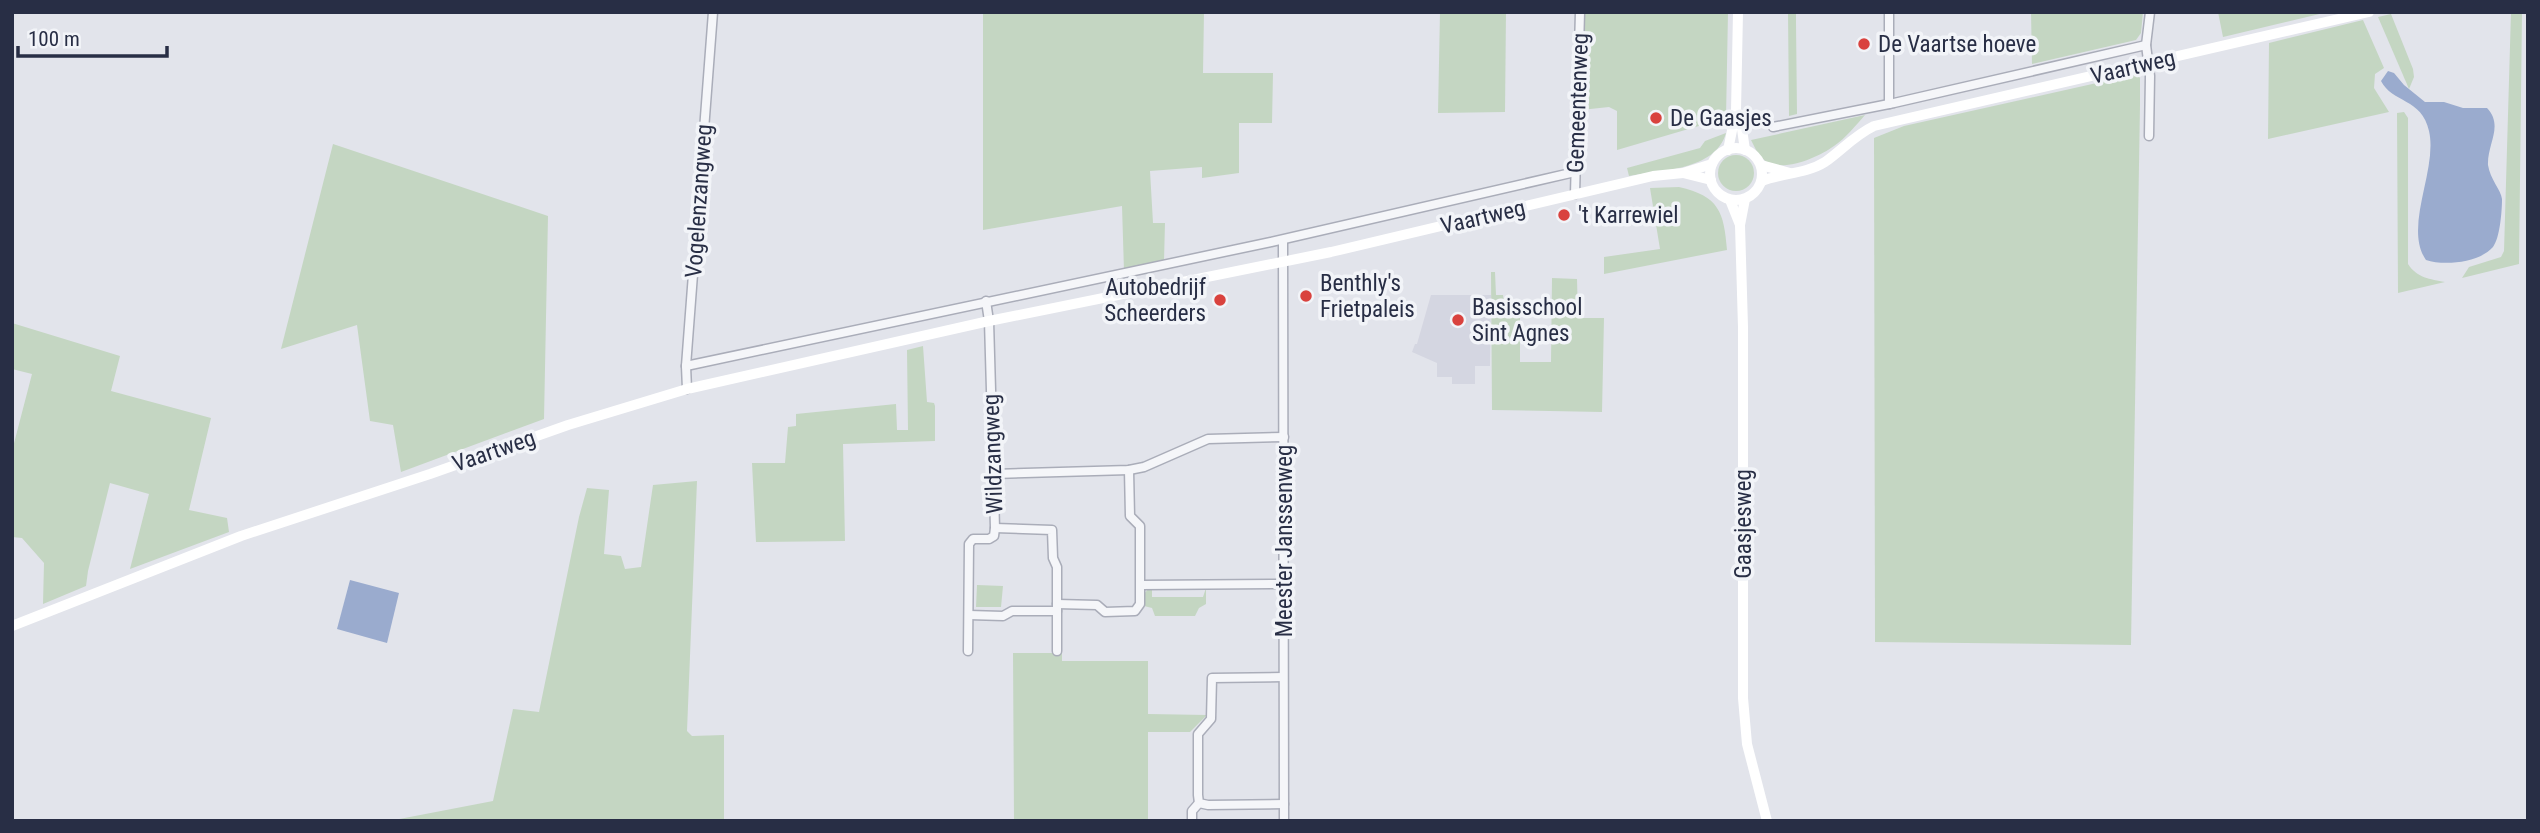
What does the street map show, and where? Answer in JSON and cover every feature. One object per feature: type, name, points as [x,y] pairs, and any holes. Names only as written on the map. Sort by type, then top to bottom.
[{"type":"street","name":"Vogelenzangweg","points":[[687,389],[713,12]]},
{"type":"street","name":"Gemeentenweg","points":[[1575,194],[1580,12]]},
{"type":"street","points":[[1728,150],[1736,111],[1738,12]]},
{"type":"street","points":[[1889,12],[1891,103],[1898,120]]},
{"type":"street","points":[[2149,136],[2150,76],[2146,45],[2150,12]]},
{"type":"street","name":"Vaartweg","points":[[1762,181],[1807,170],[1825,162],[1858,134],[1874,126],[2369,12]]},
{"type":"street","name":"Vaartweg","points":[[1773,127],[2146,45]]},
{"type":"street","points":[[1736,111],[1745,150]]},
{"type":"street","points":[[1728,150],[1745,150],[1761,165],[1762,181],[1756,192],[1745,199],[1730,200],[1718,192],[1711,180],[1712,164],[1721,153],[1728,150]]},
{"type":"street","name":"Vaartweg","points":[[1683,173],[1712,164]]},
{"type":"street","points":[[1761,165],[1790,173]]},
{"type":"street","name":"Vaartweg","points":[[687,366],[1283,240],[1575,172]]},
{"type":"street","name":"Vaartweg","points":[[12,626],[241,536],[568,425],[687,389],[989,321],[1284,262],[1653,176],[1683,173],[1711,180]]},
{"type":"street","name":"Gaasjesweg","points":[[1745,199],[1740,225],[1743,327],[1743,698],[1747,744],[1767,821]]},
{"type":"street","name":"Gaasjesweg","points":[[1730,200],[1740,225]]},
{"type":"street","points":[[1283,240],[1284,262]]},
{"type":"street","name":"Meester Janssenweg","points":[[1284,262],[1284,821]]},
{"type":"street","points":[[986,302],[989,321]]},
{"type":"street","name":"Wildzangweg","points":[[968,651],[970,544],[973,540],[994,536],[995,528],[989,321]]},
{"type":"street","points":[[994,474],[1129,470],[1144,467],[1199,441],[1214,437],[1284,437]]},
{"type":"street","points":[[969,615],[1003,615],[1012,611],[1097,605],[1105,612],[1130,612],[1137,609],[1141,600],[1140,526],[1130,516],[1129,470]]},
{"type":"street","points":[[995,528],[1052,530],[1053,558],[1057,567],[1057,651]]},
{"type":"street","points":[[1141,585],[1283,584]]},
{"type":"street","points":[[1192,821],[1192,811],[1199,803],[1198,734],[1211,719],[1212,678],[1283,677]]},
{"type":"street","points":[[1199,803],[1283,804]]},
{"type":"shaded area","name":"Basisschool Sint Agnes","points":[[1431,295],[1491,295],[1490,366],[1475,366],[1475,384],[1452,384],[1452,377],[1437,377],[1437,363],[1412,352],[1417,344]]},
{"type":"green space","points":[[983,12],[1204,12],[1203,73],[1273,73],[1272,123],[1239,123],[1239,173],[1202,178],[1202,167],[1150,171],[1153,223],[1165,223],[1164,261],[1124,271],[1122,206],[983,230]]},
{"type":"green space","points":[[1440,12],[1506,12],[1505,112],[1438,113]]},
{"type":"green space","points":[[1583,12],[1728,12],[1726,118],[1617,150],[1617,111],[1609,107],[1581,110]]},
{"type":"green space","points":[[1788,12],[1796,12],[1797,114],[1789,116]]},
{"type":"green space","points":[[2031,12],[2143,12],[2141,33],[2136,40],[2032,64]]},
{"type":"green space","points":[[2218,12],[2328,12],[2223,37]]},
{"type":"green space","points":[[2511,12],[2522,12],[2519,264],[2462,278],[2469,267],[2501,257],[2504,251]]},
{"type":"green space","points":[[2391,14],[2413,69],[2414,77],[2409,89],[2378,17]]},
{"type":"green space","points":[[2363,20],[2384,68],[2375,74],[2374,88],[2389,112],[2268,139],[2269,43]]},
{"type":"green space","points":[[2137,74],[2140,78],[2140,105],[2131,645],[1875,642],[1874,138],[1904,126]]},
{"type":"green space","points":[[2404,112],[2408,118],[2408,264],[2420,275],[2445,282],[2398,293],[2397,113]]},
{"type":"green space","points":[[1865,115],[1834,146],[1811,159],[1792,164],[1774,165],[1767,162],[1759,155],[1751,140]]},
{"type":"green space","points":[[1726,133],[1720,146],[1699,162],[1670,170],[1629,176],[1627,168],[1700,148],[1705,141]]},
{"type":"green space","points":[[333,144],[548,216],[544,419],[401,472],[393,425],[370,421],[357,325],[281,349]]},
{"type":"green space","points":[[1736,155],[1749,160],[1754,173],[1749,186],[1736,191],[1723,186],[1718,173],[1723,160]]},
{"type":"green space","points":[[1679,187],[1703,195],[1717,208],[1724,225],[1727,250],[1604,274],[1604,257],[1660,249],[1650,188]]},
{"type":"green space","points":[[1491,272],[1495,272],[1496,295],[1503,295],[1504,302],[1520,302],[1520,362],[1551,362],[1552,278],[1577,279],[1578,318],[1604,318],[1602,412],[1492,410]]},
{"type":"green space","points":[[12,323],[120,356],[111,391],[211,418],[189,510],[227,518],[229,532],[130,569],[149,494],[110,483],[86,586],[43,604],[44,563],[22,538],[12,537],[12,451],[32,374],[12,369]]},
{"type":"green space","points":[[923,346],[927,402],[934,403],[935,406],[935,441],[843,444],[845,541],[756,542],[752,463],[785,463],[788,427],[796,426],[796,414],[896,404],[897,430],[908,430],[907,350]]},
{"type":"green space","points":[[697,481],[687,731],[692,736],[724,735],[724,821],[389,821],[493,801],[513,709],[539,712],[587,488],[609,490],[604,554],[621,556],[625,569],[641,567],[653,485]]},
{"type":"green space","points":[[977,585],[1003,586],[1001,607],[976,607]]},
{"type":"green space","points":[[1152,588],[1152,597],[1203,597],[1206,588],[1206,604],[1199,608],[1195,616],[1155,616],[1152,608],[1144,606],[1144,594]]},
{"type":"green space","points":[[1013,653],[1062,653],[1062,661],[1148,661],[1148,714],[1207,715],[1190,732],[1148,732],[1148,821],[1014,821]]},
{"type":"water","points":[[2388,71],[2394,73],[2425,102],[2444,102],[2463,108],[2487,108],[2492,115],[2495,128],[2488,165],[2502,199],[2501,217],[2493,247],[2479,257],[2451,263],[2426,260],[2420,247],[2418,231],[2431,146],[2429,131],[2420,112],[2392,93],[2381,81]]},
{"type":"water","points":[[350,580],[399,593],[387,643],[337,629]]},
{"type":"place","name":"De Vaartse hoeve","points":[[1864,44]]},
{"type":"place","name":"De Gaasjes","points":[[1656,118]]},
{"type":"place","name":"'t Karrewiel","points":[[1564,215]]},
{"type":"place","name":"Benthly's Frietpaleis","points":[[1306,296]]},
{"type":"place","name":"Autobedrijf Scheerders","points":[[1220,300]]},
{"type":"place","name":"Basisschool Sint Agnes","points":[[1458,320]]}]
